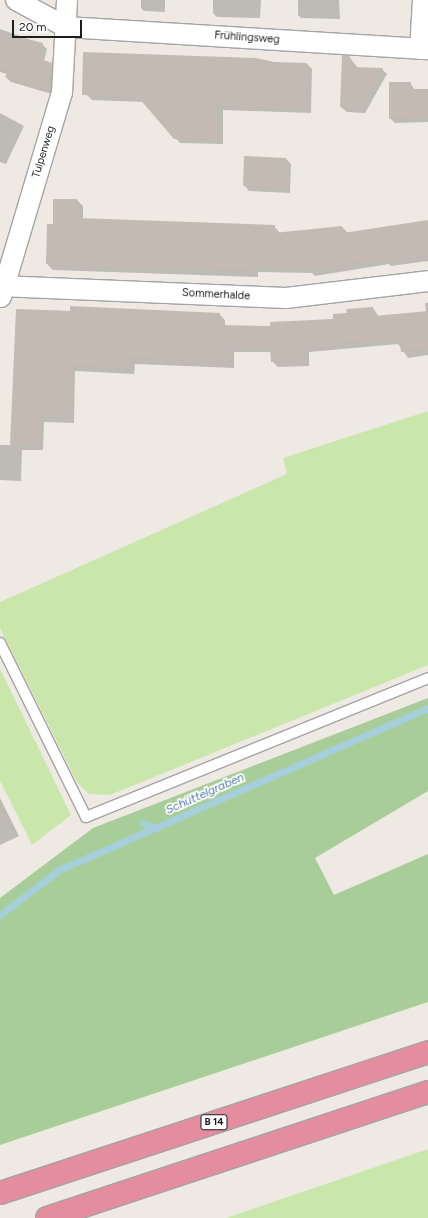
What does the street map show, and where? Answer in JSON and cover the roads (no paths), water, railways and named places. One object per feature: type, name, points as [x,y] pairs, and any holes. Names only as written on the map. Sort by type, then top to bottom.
[{"type":"highway","name":"B 14","points":[[0,1193],[428,1052]]},
{"type":"highway","points":[[47,1218],[428,1092]]},
{"type":"street","points":[[16,0],[66,27]]},
{"type":"street","name":"Tulpenweg","points":[[1,291],[62,93],[67,0]]},
{"type":"street","points":[[423,0],[424,49]]},
{"type":"street","name":"Frühlingsweg","points":[[66,27],[424,49]]},
{"type":"street","name":"Sommerhalde","points":[[1,291],[286,298],[428,280]]},
{"type":"lane","points":[[0,643],[86,817],[428,678]]},
{"type":"waterway","name":"Schüttelgraben","points":[[0,915],[59,870],[428,708]]},
{"type":"waterway","points":[[143,823],[156,828]]}]
